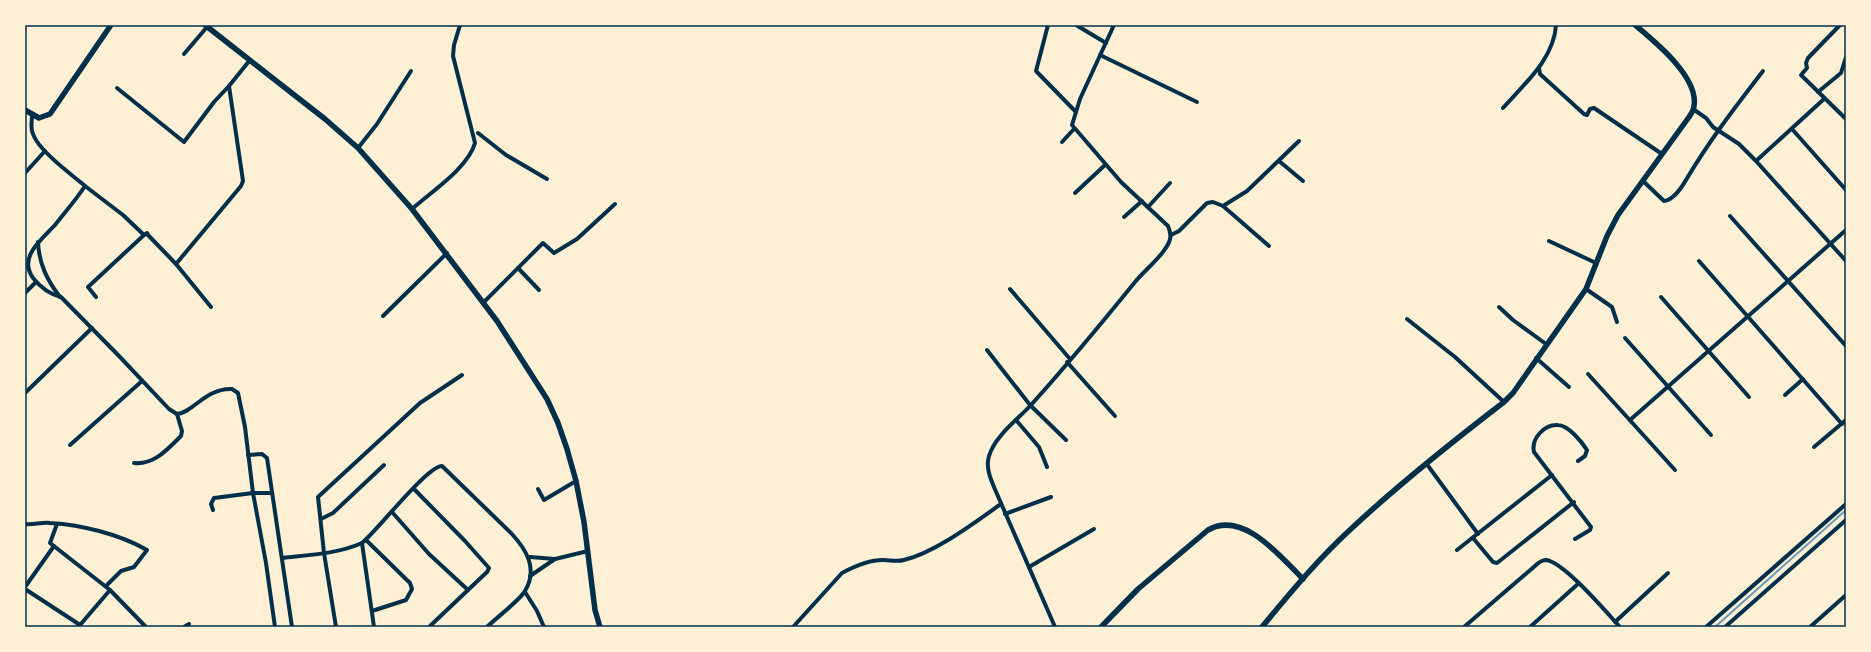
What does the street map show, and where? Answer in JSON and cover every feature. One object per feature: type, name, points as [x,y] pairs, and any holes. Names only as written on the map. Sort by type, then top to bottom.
[{"type":"main road","points":[[25,110],[32,116],[39,118],[46,117],[54,109],[111,25]]},
{"type":"main road","points":[[1262,627],[1303,579],[1351,528],[1426,463],[1504,402],[1519,385],[1536,358],[1586,289],[1618,215],[1693,109],[1694,102],[1690,84],[1676,64],[1658,44],[1635,25]]},
{"type":"main road","points":[[206,26],[334,126],[358,148],[412,209],[484,302],[547,399],[558,423],[576,480],[588,551],[595,610],[600,627]]},
{"type":"main road","points":[[1101,627],[1138,589],[1208,530],[1216,525],[1234,525],[1254,535],[1267,544],[1303,579]]},
{"type":"street","points":[[412,209],[462,164],[475,143],[453,56],[454,45],[460,25]]},
{"type":"street","points":[[1048,25],[1036,71],[1075,111]]},
{"type":"street","points":[[1076,25],[1106,43]]},
{"type":"street","points":[[1114,25],[1075,111],[1072,123],[1074,129],[1121,182],[1168,226],[1171,235]]},
{"type":"street","points":[[1503,108],[1539,68],[1552,46],[1556,25]]},
{"type":"street","points":[[1840,25],[1808,58],[1806,63],[1807,68],[1802,74],[1824,99],[1846,119]]},
{"type":"street","points":[[184,54],[206,26]]},
{"type":"street","points":[[1100,55],[1198,102]]},
{"type":"street","points":[[1818,92],[1841,73],[1846,57]]},
{"type":"street","points":[[117,88],[184,142],[214,102],[250,60]]},
{"type":"street","points":[[1539,68],[1540,74],[1584,114],[1587,115],[1590,109],[1594,108],[1662,154]]},
{"type":"street","points":[[358,148],[377,124],[411,71]]},
{"type":"street","points":[[1643,181],[1664,201],[1670,200],[1684,182],[1718,130],[1763,71]]},
{"type":"street","points":[[176,264],[243,181],[229,86]]},
{"type":"street","points":[[1756,160],[1824,99]]},
{"type":"street","points":[[1693,109],[1718,130],[1739,144],[1756,160],[1846,262]]},
{"type":"street","points":[[32,116],[31,128],[33,136],[45,150],[85,186],[123,215],[144,235],[146,233],[176,264],[211,307]]},
{"type":"street","points":[[1062,142],[1074,129]]},
{"type":"street","points":[[1792,129],[1846,190]]},
{"type":"street","points":[[478,133],[506,155],[547,180]]},
{"type":"street","points":[[1223,206],[1246,191],[1299,141]]},
{"type":"street","points":[[25,173],[45,150]]},
{"type":"street","points":[[1278,161],[1303,181]]},
{"type":"street","points":[[1075,193],[1105,164]]},
{"type":"street","points":[[1148,207],[1170,183]]},
{"type":"street","points":[[60,297],[49,293],[36,282],[27,264],[38,242],[61,217],[85,186]]},
{"type":"street","points":[[1124,216],[1142,201]]},
{"type":"street","points":[[1055,627],[1005,514],[990,475],[989,458],[998,440],[1082,347],[1140,276],[1165,249],[1171,235],[1178,231],[1207,203],[1212,202],[1223,206],[1269,246]]},
{"type":"street","points":[[484,302],[543,243],[554,253],[575,241],[615,204]]},
{"type":"street","points":[[1730,216],[1846,346]]},
{"type":"street","points":[[1630,420],[1846,230]]},
{"type":"street","points":[[96,297],[88,287],[144,235]]},
{"type":"street","points":[[1549,241],[1596,263]]},
{"type":"street","points":[[38,242],[43,271],[51,286],[169,409],[177,414],[182,431],[181,436],[156,459],[144,464],[134,463]]},
{"type":"street","points":[[383,316],[447,253]]},
{"type":"street","points":[[1699,261],[1842,424]]},
{"type":"street","points":[[518,268],[539,290]]},
{"type":"street","points":[[25,293],[36,282]]},
{"type":"street","points":[[1010,289],[1115,416]]},
{"type":"street","points":[[1586,289],[1612,307],[1617,322]]},
{"type":"street","points":[[1661,297],[1749,397]]},
{"type":"street","points":[[1499,307],[1513,320],[1546,344]]},
{"type":"street","points":[[1407,319],[1455,357],[1504,402]]},
{"type":"street","points":[[25,393],[92,328]]},
{"type":"street","points":[[1625,338],[1711,435]]},
{"type":"street","points":[[987,350],[1030,405],[1066,440]]},
{"type":"street","points":[[1536,358],[1568,388]]},
{"type":"street","points":[[1588,374],[1675,470]]},
{"type":"street","points":[[336,627],[324,553],[318,500],[321,494],[420,403],[462,375]]},
{"type":"street","points":[[1785,395],[1803,380]]},
{"type":"street","points":[[70,445],[142,381]]},
{"type":"street","points":[[177,414],[188,410],[200,400],[214,392],[225,389],[235,390],[239,398],[245,426],[253,493],[266,562],[275,627]]},
{"type":"street","points":[[1016,420],[1039,447],[1047,467]]},
{"type":"street","points":[[1814,447],[1846,420]]},
{"type":"street","points":[[1575,539],[1591,529],[1574,502],[1534,452],[1533,446],[1536,436],[1548,428],[1558,425],[1564,427],[1584,446],[1586,453],[1578,461]]},
{"type":"street","points":[[248,455],[262,454],[266,457],[292,627]]},
{"type":"street","points":[[1426,463],[1478,534]]},
{"type":"street","points":[[321,519],[333,513],[384,465]]},
{"type":"street","points":[[282,558],[352,548],[362,543],[414,489],[437,467],[442,466],[512,533],[530,557],[530,576],[525,592],[487,627]]},
{"type":"street","points":[[1457,550],[1552,475]]},
{"type":"street","points":[[538,489],[544,500],[576,480]]},
{"type":"street","points":[[414,489],[488,567],[487,572],[429,627]]},
{"type":"street","points":[[214,510],[211,504],[214,498],[253,493],[272,493]]},
{"type":"street","points":[[1005,514],[1051,497]]},
{"type":"street","points":[[1473,538],[1493,562],[1497,563],[1574,502]]},
{"type":"street","points":[[793,627],[842,573],[851,568],[878,560],[898,561],[912,557],[930,549],[1001,504]]},
{"type":"street","points":[[1706,627],[1846,504]]},
{"type":"street","points":[[392,512],[429,554],[468,590]]},
{"type":"street","points":[[1725,627],[1846,520]]},
{"type":"street","points":[[25,524],[57,524],[108,534],[148,550],[134,567],[120,571],[106,586]]},
{"type":"street","points":[[57,524],[49,543],[106,586],[146,627]]},
{"type":"street","points":[[1029,567],[1094,529]]},
{"type":"street","points":[[366,540],[410,583],[412,589],[406,600],[372,611]]},
{"type":"street","points":[[362,543],[374,627]]},
{"type":"street","points":[[54,546],[25,588],[80,626],[110,590]]},
{"type":"street","points":[[530,557],[556,559],[588,551]]},
{"type":"street","points":[[530,576],[556,559]]},
{"type":"street","points":[[1464,627],[1540,561],[1546,560],[1554,564],[1579,583],[1620,627]]},
{"type":"street","points":[[1615,622],[1668,573]]},
{"type":"street","points":[[1530,627],[1579,583]]},
{"type":"street","points":[[525,592],[537,611],[544,627]]},
{"type":"street","points":[[1810,627],[1846,595]]},
{"type":"street","points":[[184,627],[189,624]]},
{"type":"waterway","points":[[1715,627],[1846,510]]}]
